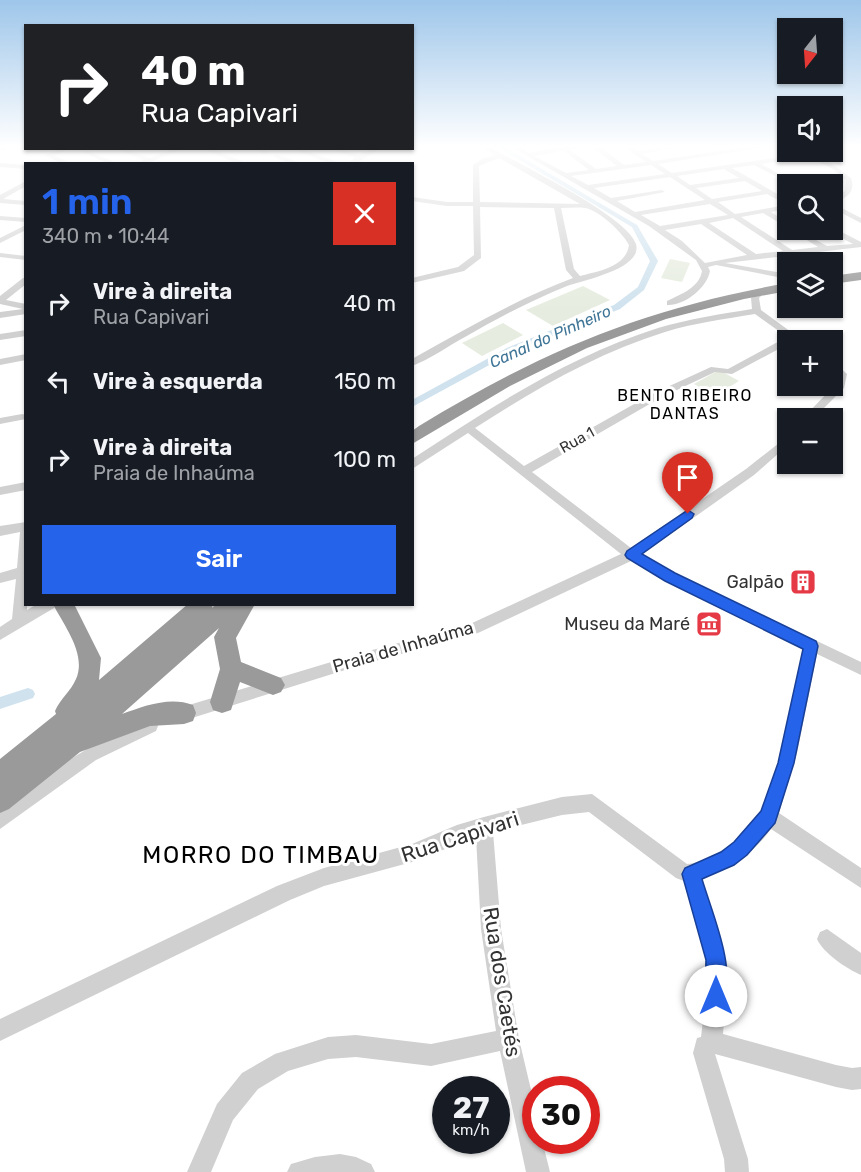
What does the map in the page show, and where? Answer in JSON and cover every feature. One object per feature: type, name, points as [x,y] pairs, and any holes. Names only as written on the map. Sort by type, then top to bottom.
[{"type":"highway","points":[[843,271],[861,269]]},
{"type":"highway","points":[[843,278],[861,276]]},
{"type":"highway","points":[[414,425],[492,375],[562,340],[670,303],[777,280]]},
{"type":"highway","points":[[414,439],[516,375],[578,345],[683,308],[777,289]]},
{"type":"highway","points":[[29,754],[79,697],[90,677],[92,662],[64,606]]},
{"type":"highway","points":[[0,775],[29,754],[201,606]]},
{"type":"highway","points":[[0,800],[68,746],[229,606]]},
{"type":"highway","points":[[222,702],[232,669],[225,637],[244,606]]},
{"type":"highway","points":[[232,669],[273,685]]},
{"type":"highway","points":[[68,746],[150,714],[184,713]]},
{"type":"street","points":[[6,201],[24,203]]},
{"type":"street","points":[[425,201],[589,206]]},
{"type":"street","points":[[414,281],[461,269],[478,256],[476,201]]},
{"type":"street","points":[[414,362],[504,312],[578,278],[614,268],[627,259],[631,254],[633,243],[631,238],[610,219],[579,201]]},
{"type":"street","points":[[612,201],[709,264],[777,276]]},
{"type":"street","points":[[674,201],[681,206]]},
{"type":"street","points":[[610,219],[710,201],[789,252]]},
{"type":"street","points":[[557,206],[570,270],[578,278]]},
{"type":"street","points":[[658,229],[777,209]]},
{"type":"street","points":[[764,211],[777,219]]},
{"type":"street","points":[[843,211],[861,222]]},
{"type":"street","points":[[0,218],[24,220]]},
{"type":"street","points":[[703,222],[755,257]]},
{"type":"street","points":[[0,241],[24,228]]},
{"type":"street","points":[[0,235],[24,237]]},
{"type":"street","points":[[843,235],[861,245]]},
{"type":"street","points":[[811,240],[826,249]]},
{"type":"street","points":[[800,252],[861,245]]},
{"type":"street","points":[[0,255],[24,258]]},
{"type":"street","points":[[709,264],[777,255]]},
{"type":"street","points":[[0,267],[14,257]]},
{"type":"street","points":[[670,303],[698,287],[707,273],[709,264]]},
{"type":"street","points":[[0,300],[24,282]]},
{"type":"street","points":[[762,291],[754,298],[757,311],[783,330]]},
{"type":"street","points":[[0,300],[24,306]]},
{"type":"street","points":[[0,315],[24,311]]},
{"type":"street","points":[[414,464],[535,386],[620,343],[712,316],[757,311]]},
{"type":"street","points":[[0,338],[24,333]]},
{"type":"street","name":"Rua 1","points":[[524,471],[656,396],[714,369],[729,372],[777,348]]},
{"type":"street","points":[[0,362],[24,357]]},
{"type":"street","points":[[818,408],[830,396]]},
{"type":"street","points":[[0,421],[24,417]]},
{"type":"street","points":[[468,428],[632,555],[670,577],[861,669]]},
{"type":"street","name":"Praia de Inhaúma","points":[[0,820],[46,784],[89,755],[142,729],[273,685],[473,629],[632,555],[750,472],[777,450]]},
{"type":"street","points":[[0,491],[24,486]]},
{"type":"street","points":[[0,531],[24,525]]},
{"type":"street","points":[[19,622],[24,552]]},
{"type":"street","points":[[0,578],[22,572]]},
{"type":"street","points":[[0,634],[46,606]]},
{"type":"street","points":[[711,1043],[716,996],[716,960],[692,874],[728,858],[768,816],[786,763],[811,646]]},
{"type":"street","name":"Rua Capivari","points":[[0,1030],[284,893],[324,877],[412,853],[457,834],[562,806],[592,803],[633,832],[672,867],[692,874]]},
{"type":"street","points":[[768,816],[861,879]]},
{"type":"street","name":"Rua dos Caetés","points":[[484,826],[491,929],[508,1039],[538,1172]]},
{"type":"street","points":[[827,939],[861,965]]},
{"type":"street","points":[[199,1172],[225,1112],[250,1081],[283,1062],[328,1048],[356,1046],[431,1055],[508,1039]]},
{"type":"street","points":[[737,1172],[736,1159],[704,1053],[705,1046],[718,1043],[836,1076],[861,1078]]},
{"type":"street","points":[[299,1172],[331,1166],[357,1168],[363,1172]]},
{"type":"shaded area","points":[[670,259],[690,263],[682,282],[661,278]]},
{"type":"shaded area","points":[[583,286],[610,300],[553,326],[526,310]]},
{"type":"shaded area","points":[[503,323],[523,335],[482,356],[462,343]]},
{"type":"shaded area","points":[[719,370],[739,381],[715,396],[694,384]]},
{"type":"waterway","name":"Canal do Pinheiro","points":[[591,201],[619,217]]},
{"type":"waterway","name":"Canal do Pinheiro","points":[[414,403],[510,350],[617,307],[641,288],[654,261],[635,226],[621,218]]},
{"type":"waterway","name":"Canal do Pinheiro","points":[[0,703],[28,694]]},
{"type":"place","name":"Galpão","points":[[803,582]]},
{"type":"place","name":"Museu da Maré","points":[[709,624]]},
{"type":"district","name":"BENTO RIBEIRO DANTAS","points":[[685,404]]},
{"type":"district","name":"MORRO DO TIMBAU","points":[[261,855]]},
{"type":"route","points":[[688,514],[632,555],[670,577],[811,646],[786,763],[768,816],[728,858],[692,874],[716,960],[716,996]]}]
